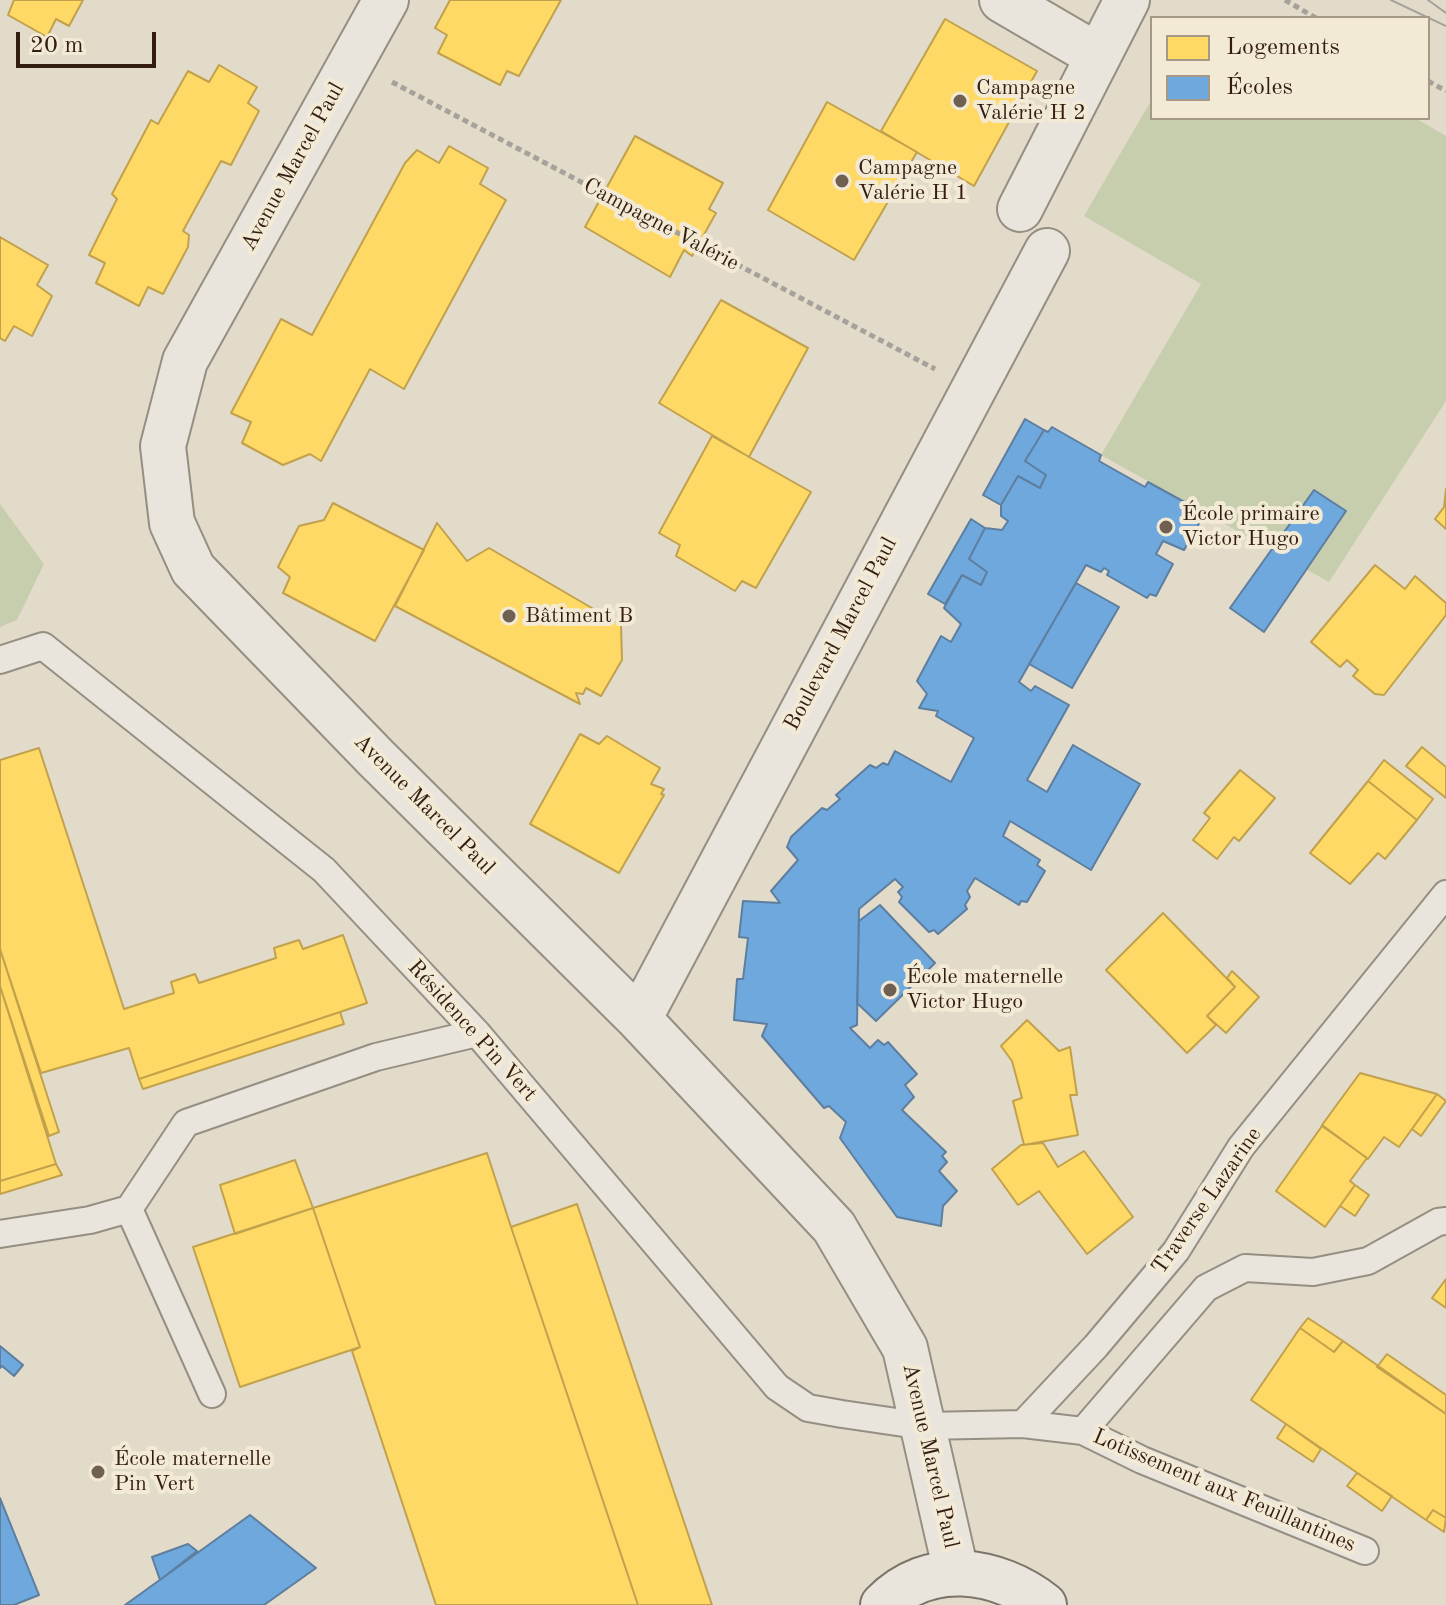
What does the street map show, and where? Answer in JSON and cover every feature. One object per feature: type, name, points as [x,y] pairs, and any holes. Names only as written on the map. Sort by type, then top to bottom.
[{"type":"street","name":"Avenue Marcel Paul","points":[[386,0],[185,361],[163,446],[172,523],[193,569],[376,758],[639,1019],[834,1227],[905,1348],[956,1572]]},
{"type":"street","points":[[1002,0],[1098,56]]},
{"type":"street","points":[[1020,209],[1127,0]]},
{"type":"street","name":"Boulevard Marcel Paul","points":[[639,1019],[971,388],[1047,251]]},
{"type":"street","points":[[883,1605],[892,1596],[922,1580],[956,1572],[990,1575],[1021,1587],[1044,1605]]},
{"type":"lane","name":"Résidence Pin Vert","points":[[0,660],[43,646],[324,870],[477,1033],[777,1387],[808,1408],[924,1426]]},
{"type":"lane","name":"Traverse Lazarine","points":[[1023,1424],[1096,1346],[1176,1251],[1241,1147],[1446,894]]},
{"type":"lane","points":[[0,1234],[90,1220],[129,1209],[186,1123],[376,1057],[477,1033]]},
{"type":"lane","points":[[129,1209],[212,1394]]},
{"type":"lane","name":"Lotissement aux Feuillantines","points":[[1083,1431],[1206,1288],[1245,1268],[1313,1272],[1368,1261],[1438,1222],[1446,1221]]},
{"type":"lane","points":[[924,1426],[1023,1424]]},
{"type":"lane","name":"Lotissement aux Feuillantines","points":[[1023,1424],[1083,1431],[1365,1551]]},
{"type":"path","points":[[1285,0],[1313,16]]},
{"type":"path","name":"Campagne Valérie","points":[[352,62],[971,388]]},
{"type":"green space","points":[[1150,102],[1150,120],[1418,120],[1446,136],[1446,401],[1329,582],[1101,455],[1201,284],[1084,216]]},
{"type":"green space","points":[[0,504],[44,564],[17,620],[0,627]]},
{"type":"building: Logements","points":[[14,0],[83,0],[69,26],[56,19],[47,37],[8,15]]},
{"type":"building: Logements","points":[[450,0],[561,0],[519,76],[507,71],[500,85],[438,53],[447,35],[435,28]]},
{"type":"building: Logements","name":"Campagne Valérie H 2","points":[[945,19],[1037,71],[974,186],[881,131]]},
{"type":"building: Logements","points":[[219,65],[257,87],[248,103],[259,111],[231,165],[221,161],[183,231],[189,235],[188,247],[163,294],[148,287],[139,306],[96,283],[105,263],[89,255],[117,199],[112,194],[151,120],[158,124],[188,71],[209,82]]},
{"type":"building: Logements","name":"Campagne Valérie H 1","points":[[827,102],[917,152],[854,260],[768,210]]},
{"type":"building: Logements","points":[[635,136],[723,183],[709,209],[716,213],[692,256],[684,250],[670,277],[585,227]]},
{"type":"building: Logements","points":[[449,146],[488,168],[480,184],[506,200],[404,389],[370,369],[321,461],[310,454],[283,465],[242,443],[251,422],[231,413],[281,319],[312,335],[405,163],[417,150],[439,163]]},
{"type":"building: Logements","points":[[0,237],[48,265],[37,285],[52,296],[32,336],[14,326],[5,341],[0,338]]},
{"type":"building: Logements","points":[[721,300],[808,348],[749,457],[659,403]]},
{"type":"building: Logements","points":[[712,436],[811,492],[756,588],[742,581],[735,591],[676,556],[680,545],[659,533]]},
{"type":"building: Logements","points":[[1446,489],[1446,529],[1435,519],[1444,507]]},
{"type":"building: Logements","points":[[333,503],[424,550],[375,641],[283,593],[290,577],[278,567],[299,526],[324,520]]},
{"type":"building: Logements","name":"Bâtiment B","points":[[437,523],[467,561],[489,548],[621,625],[622,660],[601,696],[586,688],[583,694],[576,693],[580,704],[395,606]]},
{"type":"building: Logements","points":[[1375,565],[1405,589],[1415,576],[1446,603],[1446,615],[1384,695],[1375,694],[1353,676],[1358,670],[1347,660],[1340,667],[1311,642]]},
{"type":"building: Logements","points":[[580,734],[599,744],[607,736],[660,768],[651,784],[664,789],[661,794],[664,795],[619,873],[530,824]]},
{"type":"building: Logements","points":[[1422,747],[1446,767],[1446,798],[1406,766]]},
{"type":"building: Logements","points":[[39,748],[124,1009],[174,993],[171,982],[195,974],[199,983],[276,958],[274,948],[299,940],[303,949],[343,935],[367,1003],[139,1079],[129,1048],[41,1073],[0,949],[0,760]]},
{"type":"building: Logements","points":[[1384,760],[1433,799],[1417,820],[1368,781]]},
{"type":"building: Logements","points":[[1240,770],[1275,798],[1239,841],[1234,837],[1217,859],[1193,840],[1210,818],[1204,813]]},
{"type":"building: Logements","points":[[1368,781],[1417,820],[1385,859],[1378,853],[1350,884],[1310,853]]},
{"type":"building: Logements","points":[[1163,913],[1235,987],[1207,1016],[1216,1025],[1187,1053],[1106,970]]},
{"type":"building: Logements","points":[[0,949],[59,1132],[49,1136],[0,986]]},
{"type":"building: Logements","points":[[1232,971],[1259,997],[1226,1033],[1207,1016],[1235,987],[1227,978]]},
{"type":"building: Logements","points":[[0,986],[56,1164],[0,1181]]},
{"type":"building: Logements","points":[[340,1012],[344,1024],[143,1089],[139,1079]]},
{"type":"building: Logements","points":[[1027,1020],[1059,1051],[1070,1047],[1077,1095],[1070,1095],[1078,1135],[1024,1145],[1013,1101],[1022,1098],[1012,1061],[1001,1046]]},
{"type":"building: Logements","points":[[1360,1073],[1437,1094],[1399,1147],[1384,1137],[1368,1159],[1322,1125]]},
{"type":"building: Logements","points":[[1437,1094],[1446,1101],[1421,1136],[1412,1129]]},
{"type":"building: Logements","points":[[1322,1126],[1367,1158],[1350,1181],[1355,1185],[1325,1227],[1276,1191]]},
{"type":"building: Logements","points":[[1043,1143],[1058,1167],[1084,1151],[1133,1217],[1087,1254],[1039,1191],[1018,1205],[992,1169],[1021,1145]]},
{"type":"building: Logements","points":[[487,1153],[638,1605],[436,1605],[352,1351],[360,1347],[313,1208]]},
{"type":"building: Logements","points":[[295,1160],[313,1208],[235,1234],[220,1185]]},
{"type":"building: Logements","points":[[56,1164],[62,1175],[0,1194],[0,1181]]},
{"type":"building: Logements","points":[[1355,1185],[1369,1195],[1355,1216],[1340,1206]]},
{"type":"building: Logements","points":[[577,1204],[712,1605],[638,1605],[511,1227]]},
{"type":"building: Logements","points":[[313,1208],[360,1347],[240,1387],[193,1247]]},
{"type":"building: Logements","points":[[1446,1279],[1446,1308],[1432,1298]]},
{"type":"building: Logements","points":[[1308,1318],[1343,1341],[1334,1352],[1300,1328]]},
{"type":"building: Logements","points":[[1300,1328],[1334,1352],[1343,1341],[1446,1414],[1446,1518],[1433,1510],[1426,1520],[1251,1400]]},
{"type":"building: Logements","points":[[1387,1354],[1446,1395],[1446,1414],[1377,1367]]},
{"type":"building: Logements","points":[[1286,1424],[1321,1449],[1313,1462],[1277,1438]]},
{"type":"building: Logements","points":[[1357,1473],[1392,1496],[1382,1511],[1347,1486]]},
{"type":"building: Logements","points":[[1433,1510],[1446,1518],[1444,1532],[1426,1520]]},
{"type":"building: Écoles","points":[[1025,419],[1044,430],[1025,461],[1046,475],[1040,488],[1018,476],[1001,505],[983,495]]},
{"type":"building: Écoles","points":[[1052,427],[1101,455],[1099,461],[1145,487],[1148,482],[1199,510],[1197,516],[1201,520],[1184,550],[1163,541],[1156,554],[1173,564],[1156,596],[1150,594],[1147,598],[1107,575],[1109,571],[1104,568],[1101,572],[1086,565],[1019,682],[1031,691],[1035,686],[1069,705],[1027,780],[1047,792],[1073,745],[1140,784],[1091,870],[1010,821],[1003,836],[1040,860],[1037,865],[1045,871],[1027,902],[1021,901],[1019,905],[975,878],[967,891],[970,897],[965,905],[967,909],[938,934],[934,930],[929,932],[899,902],[902,897],[898,892],[903,887],[895,879],[859,909],[857,1025],[850,1028],[870,1048],[878,1040],[884,1045],[888,1042],[917,1074],[905,1085],[914,1097],[902,1110],[946,1152],[942,1156],[947,1162],[939,1171],[957,1191],[943,1206],[941,1226],[897,1217],[840,1138],[846,1122],[829,1106],[824,1108],[762,1036],[767,1024],[734,1020],[737,979],[743,979],[748,938],[739,937],[743,901],[780,903],[771,891],[798,860],[787,847],[791,837],[822,808],[827,810],[840,799],[836,795],[870,765],[876,768],[883,763],[888,765],[895,751],[951,782],[974,738],[936,716],[938,711],[919,708],[927,694],[917,681],[941,636],[951,642],[961,624],[944,608],[962,575],[981,585],[987,572],[969,559],[985,528],[1002,530],[1008,521],[1001,516],[1001,505],[1018,476],[1040,488],[1046,475],[1025,461],[1044,430],[1048,432]]},
{"type":"building: Écoles","points":[[1314,490],[1346,511],[1264,632],[1230,608]]},
{"type":"building: Écoles","points":[[971,519],[985,528],[969,559],[987,572],[981,585],[962,575],[945,604],[928,594]]},
{"type":"building: Écoles","points":[[1076,583],[1119,607],[1072,688],[1029,664]]},
{"type":"building: Écoles","points":[[880,905],[935,963],[876,1021],[857,1003],[859,921]]},
{"type":"building: Écoles","points":[[0,1346],[23,1365],[14,1376],[2,1366],[0,1368]]},
{"type":"building: Écoles","points":[[0,1498],[39,1595],[14,1605],[0,1605]]},
{"type":"building: Écoles","points":[[250,1515],[316,1568],[264,1605],[125,1605]]},
{"type":"building: Écoles","points":[[188,1544],[197,1551],[160,1580],[152,1557]]},
{"type":"tram line","points":[[1391,0],[1425,16]]},
{"type":"tram line","points":[[1428,0],[1446,13]]},
{"type":"tram line","points":[[1430,18],[1446,26]]},
{"type":"place","name":"Campagne Valérie H 2","points":[[960,101]]},
{"type":"place","name":"Campagne Valérie H 1","points":[[842,181]]},
{"type":"place","name":"École primaire Victor Hugo","points":[[1166,527]]},
{"type":"place","name":"Bâtiment B","points":[[509,616]]},
{"type":"place","name":"École maternelle Victor Hugo","points":[[890,990]]},
{"type":"place","name":"École maternelle Pin Vert","points":[[98,1472]]}]
